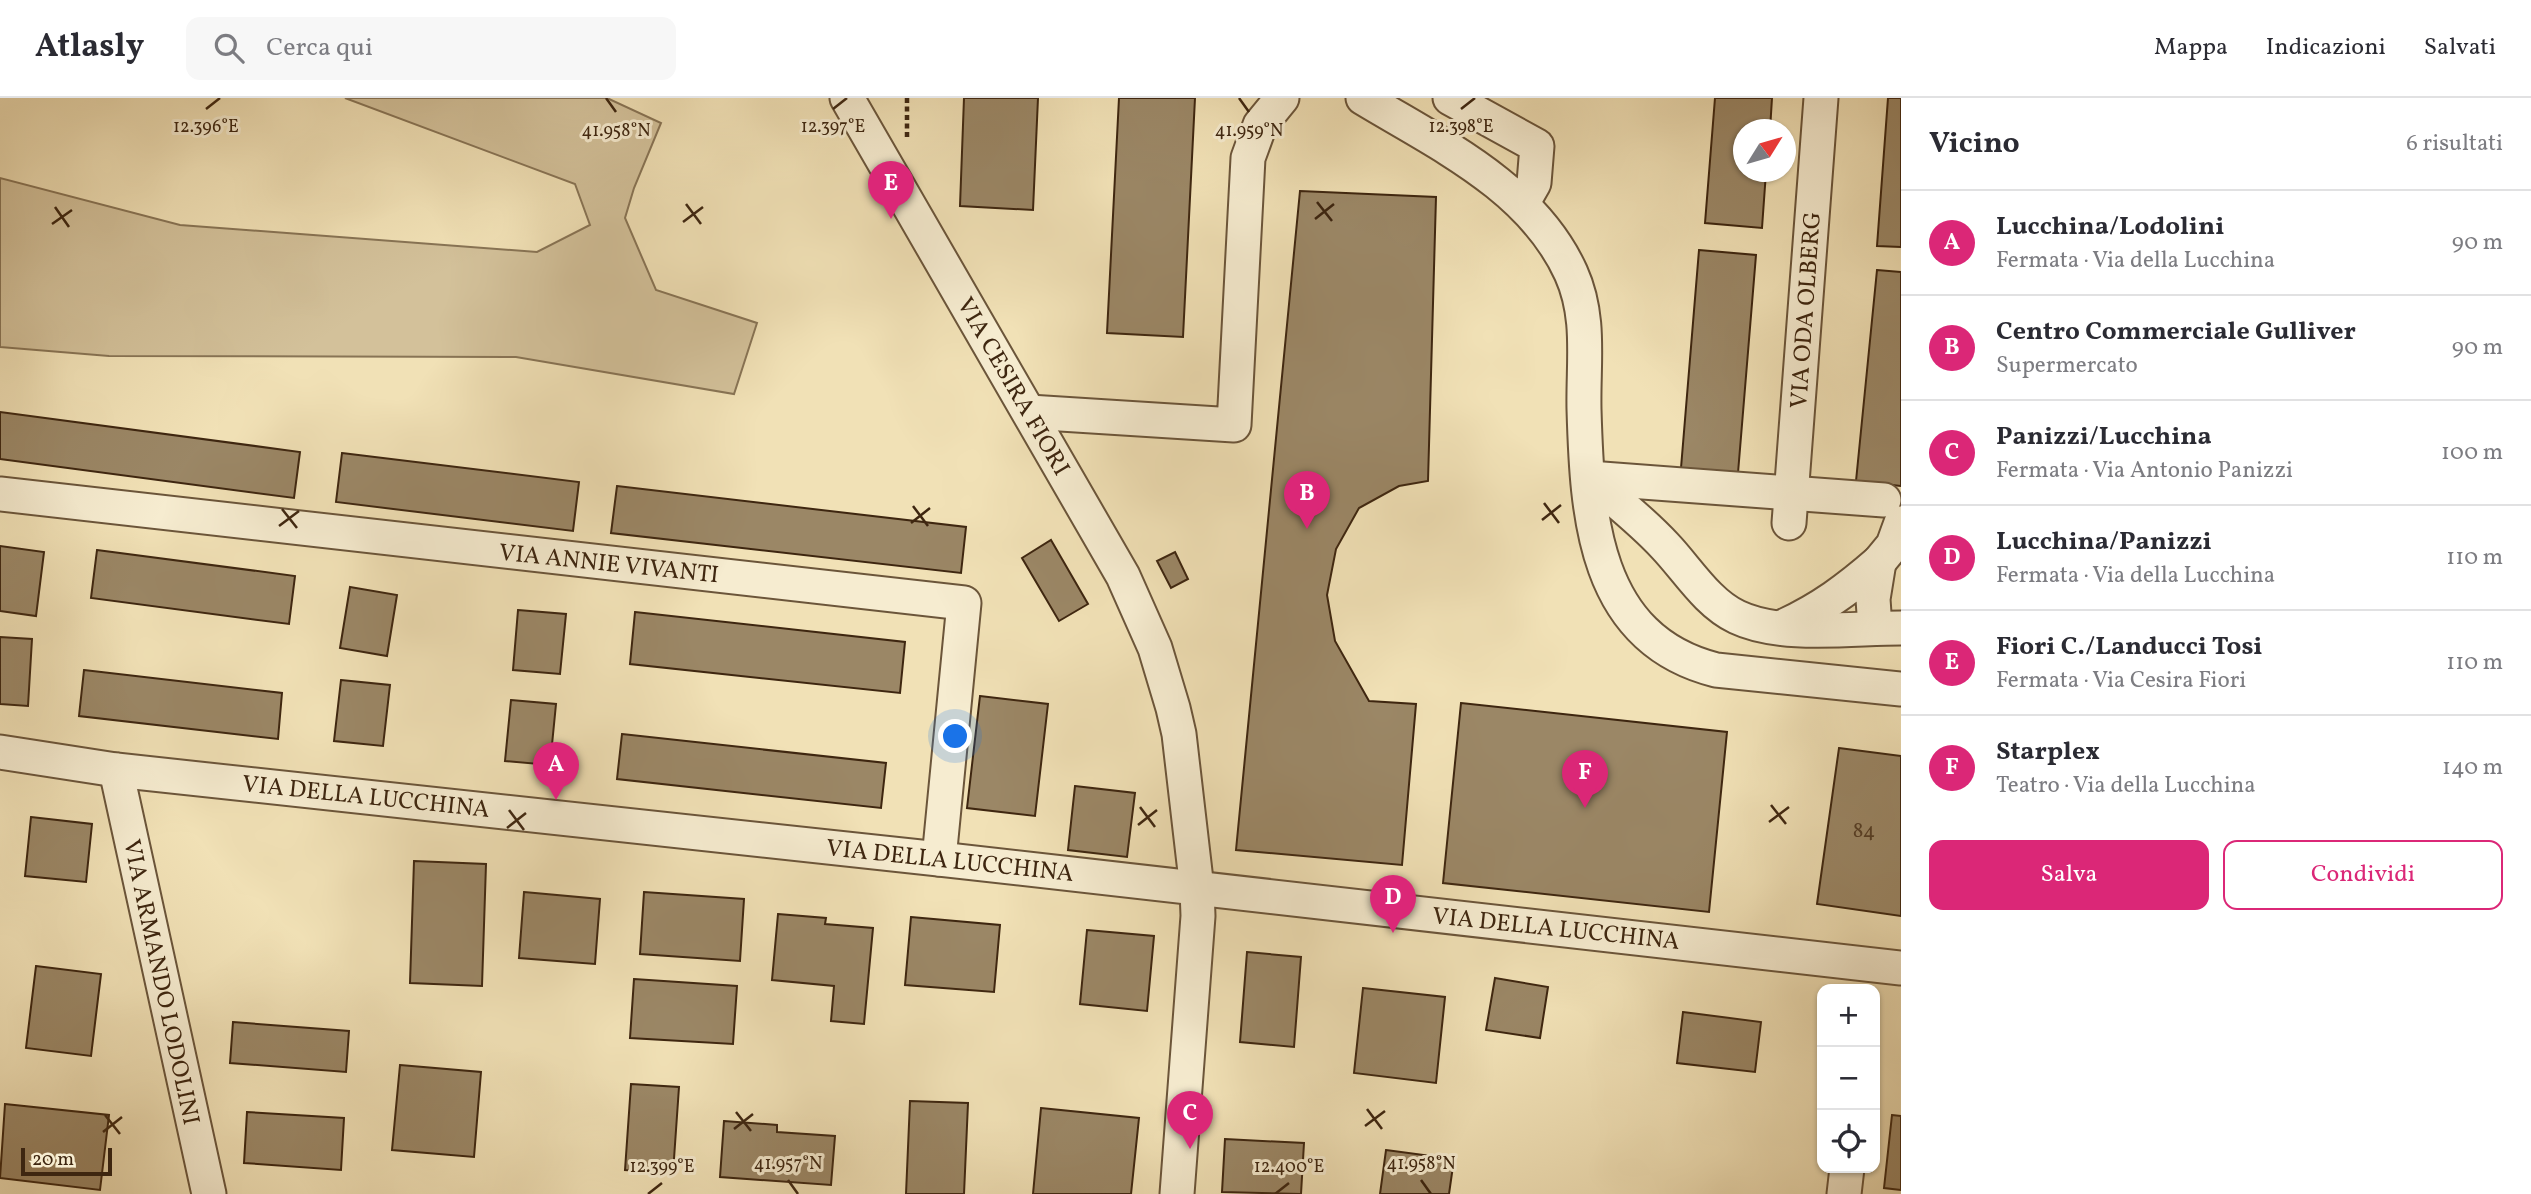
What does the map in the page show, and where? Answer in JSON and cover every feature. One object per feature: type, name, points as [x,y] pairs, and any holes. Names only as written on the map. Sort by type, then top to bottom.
[{"type":"street","name":"VIA CESIRA FIORI","points":[[847,98],[1123,576],[1165,676],[1178,734],[1198,916],[1177,1194]]},
{"type":"street","points":[[1029,412],[1234,425],[1248,158],[1260,125],[1282,98]]},
{"type":"street","points":[[1363,98],[1456,153],[1487,175],[1522,204],[1560,252],[1580,293],[1584,318],[1584,409],[1589,478],[1599,548],[1612,586],[1633,620],[1654,640],[1695,665],[1716,670],[1901,689]]},
{"type":"street","points":[[1450,98],[1538,146],[1534,183],[1522,204]]},
{"type":"street","name":"VIA ODA OLBERG","points":[[1790,508],[1821,98]]},
{"type":"street","points":[[1589,478],[1790,508],[1892,512],[1893,545],[1879,562],[1840,595],[1810,614],[1779,628]]},
{"type":"street","points":[[1589,478],[1664,544],[1721,607],[1737,617],[1779,628],[1888,628],[1874,599],[1879,562]]},
{"type":"street","name":"VIA ANNIE VIVANTI","points":[[0,494],[964,603],[939,859]]},
{"type":"street","name":"VIA DELLA LUCCHINA","points":[[0,752],[116,770],[1197,889],[1880,974]]},
{"type":"street","name":"VIA ARMANDO LODOLINI","points":[[116,770],[209,1194]]},
{"type":"street","points":[[1844,1194],[1846,1173]]},
{"type":"path","points":[[907,98],[908,146]]},
{"type":"shaded area","points":[[345,98],[607,98],[661,123],[634,188],[625,218],[656,290],[757,323],[734,394],[516,357],[109,356],[0,347],[0,178],[180,225],[537,252],[590,225],[575,184]]},
{"type":"building","points":[[964,98],[1038,98],[1033,210],[960,206]]},
{"type":"building","points":[[1119,98],[1195,98],[1183,337],[1107,333]]},
{"type":"building","points":[[1715,98],[1772,98],[1771,119],[1733,119],[1733,182],[1765,182],[1762,228],[1705,223]]},
{"type":"building","points":[[1888,98],[1901,98],[1901,247],[1877,246]]},
{"type":"building","points":[[1300,191],[1436,197],[1428,481],[1399,486],[1359,508],[1336,549],[1327,595],[1335,641],[1369,701],[1416,704],[1402,865],[1236,850]]},
{"type":"building","points":[[1699,250],[1756,255],[1738,473],[1681,468]]},
{"type":"building","points":[[1877,270],[1901,272],[1901,486],[1856,481]]},
{"type":"building","points":[[0,412],[300,452],[294,498],[0,459]]},
{"type":"building","points":[[342,453],[579,482],[573,531],[336,502]]},
{"type":"building","points":[[617,486],[966,527],[961,573],[611,533]]},
{"type":"building","points":[[1051,540],[1088,604],[1059,621],[1022,558]]},
{"type":"building","points":[[0,546],[44,552],[36,616],[0,611]]},
{"type":"building","points":[[97,550],[295,576],[289,624],[91,598]]},
{"type":"building","points":[[1175,552],[1188,579],[1171,588],[1157,561]]},
{"type":"building","points":[[350,587],[397,595],[387,656],[340,648]]},
{"type":"building","points":[[518,610],[566,614],[560,674],[513,670]]},
{"type":"building","points":[[635,612],[905,642],[900,693],[630,664]]},
{"type":"building","points":[[0,637],[32,639],[28,706],[0,704]]},
{"type":"building","points":[[84,670],[282,693],[278,739],[79,716]]},
{"type":"building","points":[[341,680],[390,685],[383,746],[334,741]]},
{"type":"building","points":[[980,696],[1048,704],[1035,816],[967,808]]},
{"type":"building","points":[[511,700],[556,704],[550,765],[505,761]]},
{"type":"building","points":[[1461,703],[1727,732],[1709,912],[1443,883]]},
{"type":"building","points":[[622,734],[886,763],[881,808],[617,779]]},
{"type":"building","points":[[1839,748],[1901,756],[1901,916],[1817,904]]},
{"type":"building","points":[[1075,786],[1135,793],[1127,857],[1068,850]]},
{"type":"building","points":[[31,817],[92,824],[86,882],[25,876]]},
{"type":"building","points":[[414,861],[486,864],[482,986],[410,983]]},
{"type":"building","points":[[524,892],[600,899],[595,964],[519,958]]},
{"type":"building","points":[[644,892],[744,899],[740,961],[640,954]]},
{"type":"building","points":[[778,914],[826,918],[825,924],[873,928],[864,1024],[831,1021],[834,986],[772,980]]},
{"type":"building","points":[[911,917],[1000,925],[994,992],[905,985]]},
{"type":"building","points":[[1087,930],[1154,936],[1147,1011],[1080,1004]]},
{"type":"building","points":[[1247,952],[1301,957],[1294,1047],[1240,1042]]},
{"type":"building","points":[[36,966],[101,974],[91,1056],[26,1048]]},
{"type":"building","points":[[1495,978],[1548,987],[1540,1038],[1486,1030]]},
{"type":"building","points":[[634,979],[737,986],[733,1044],[630,1038]]},
{"type":"building","points":[[1363,988],[1445,997],[1436,1083],[1354,1073]]},
{"type":"building","points":[[1683,1012],[1761,1022],[1755,1072],[1677,1063]]},
{"type":"building","points":[[233,1022],[349,1031],[346,1072],[230,1063]]},
{"type":"building","points":[[400,1065],[481,1072],[474,1157],[392,1150]]},
{"type":"building","points":[[631,1084],[679,1087],[673,1173],[625,1170]]},
{"type":"building","points":[[910,1101],[968,1103],[964,1194],[906,1194]]},
{"type":"building","points":[[5,1104],[109,1115],[100,1190],[0,1178]]},
{"type":"building","points":[[1041,1108],[1139,1118],[1131,1194],[1033,1194]]},
{"type":"building","points":[[247,1112],[344,1118],[341,1170],[244,1163]]},
{"type":"building","points":[[1892,1115],[1901,1116],[1901,1190],[1884,1188]]},
{"type":"building","points":[[724,1121],[777,1125],[777,1132],[835,1136],[831,1185],[720,1177]]},
{"type":"building","points":[[1225,1139],[1304,1143],[1301,1194],[1222,1192]]},
{"type":"building","points":[[1386,1150],[1454,1159],[1449,1194],[1380,1194]]},
{"type":"place","name":"Fiori C./Landucci Tosi","points":[[891,219]]},
{"type":"place","name":"Centro Commerciale Gulliver","points":[[1307,529]]},
{"type":"place","name":"Lucchina/Lodolini","points":[[556,800]]},
{"type":"place","name":"Starplex","points":[[1585,808]]},
{"type":"place","name":"Lucchina/Panizzi","points":[[1393,933]]},
{"type":"place","name":"Panizzi/Lucchina","points":[[1190,1149]]}]
